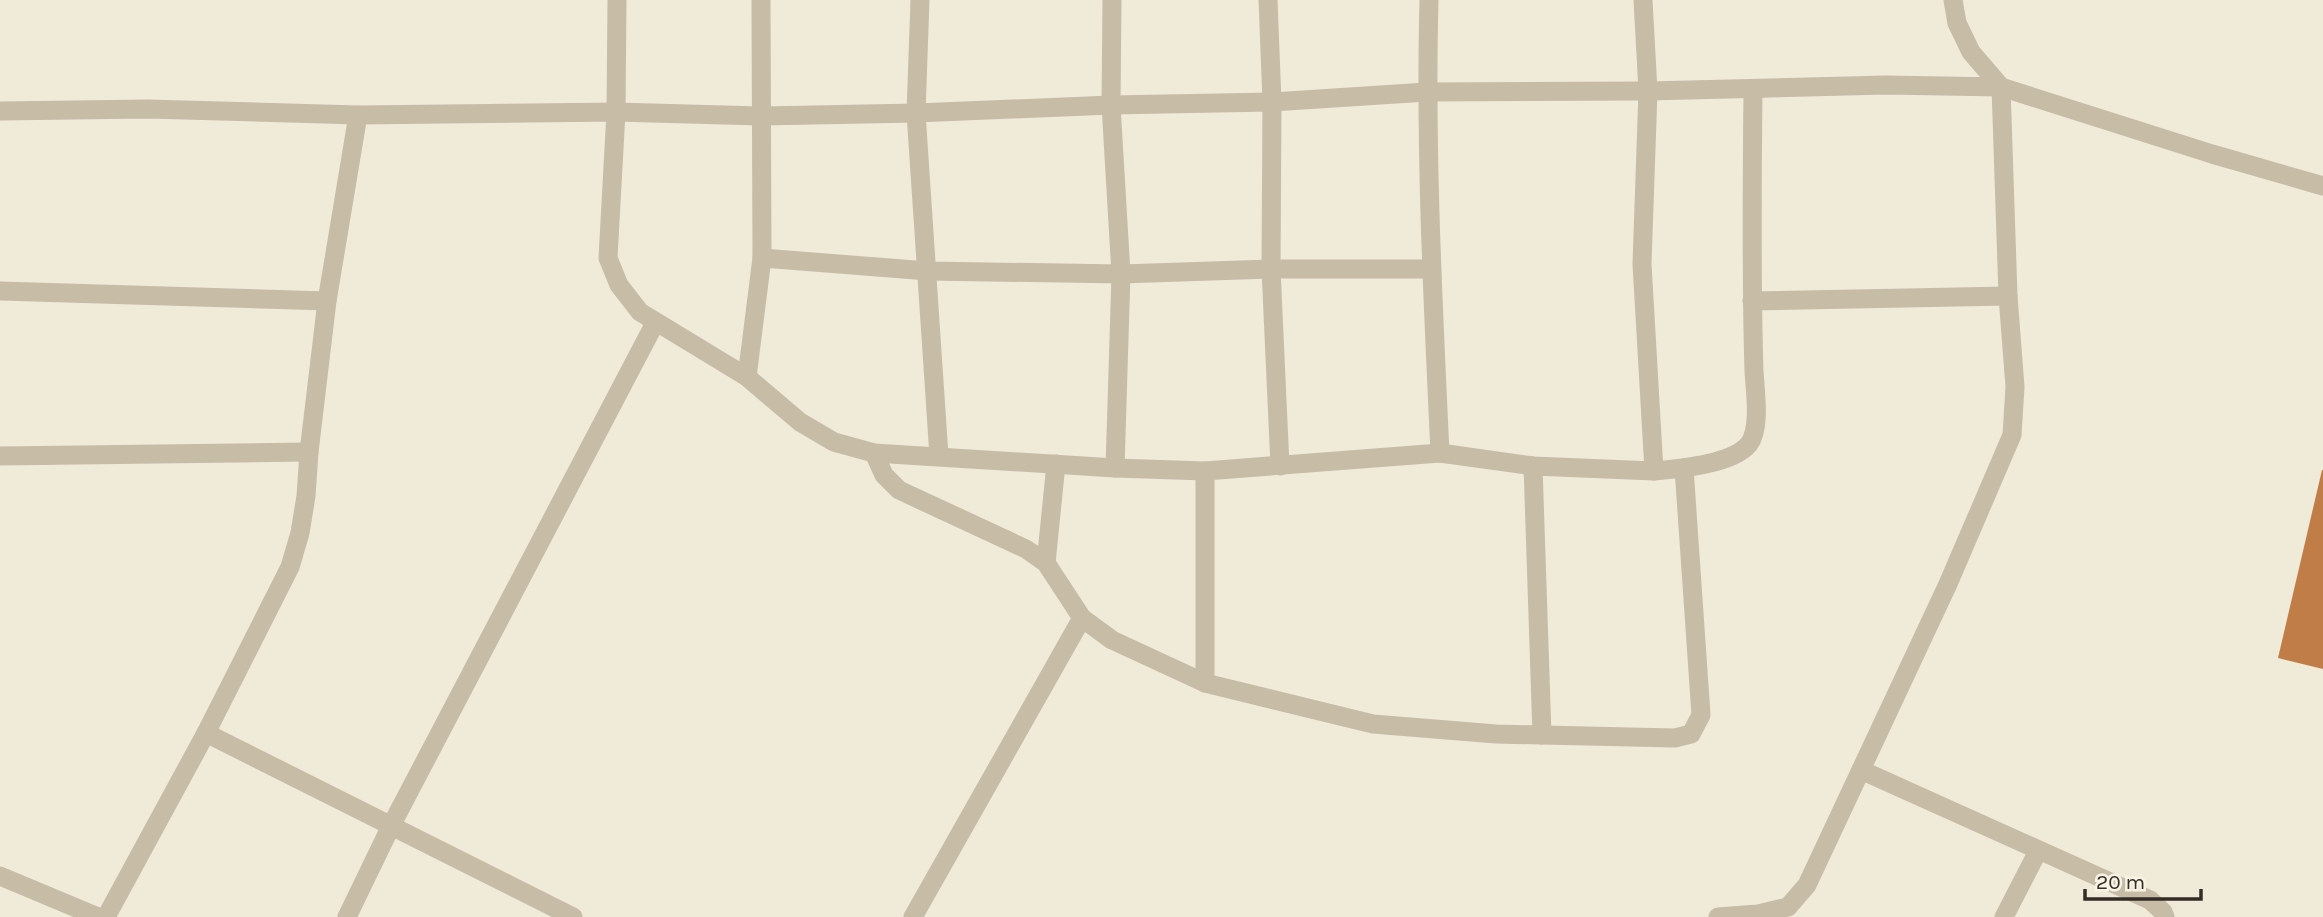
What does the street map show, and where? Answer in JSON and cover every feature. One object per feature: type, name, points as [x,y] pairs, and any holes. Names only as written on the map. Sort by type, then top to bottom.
[{"type":"street","points":[[617,0],[616,112],[608,258],[619,285],[640,312],[747,377],[800,422],[834,442],[874,453],[1205,471],[1440,453],[1533,466],[1654,471],[1684,468],[1736,455],[1750,443],[1756,421],[1752,301],[1753,89]]},
{"type":"street","points":[[747,377],[762,258],[761,0]]},
{"type":"street","points":[[920,0],[916,113],[939,456]]},
{"type":"street","points":[[1112,0],[1111,104],[1121,274],[1115,468]]},
{"type":"street","points":[[1268,0],[1272,102],[1271,270],[1280,466]]},
{"type":"street","points":[[1429,0],[1427,92],[1431,269],[1440,453]]},
{"type":"street","points":[[1643,0],[1647,91],[1642,264],[1654,471]]},
{"type":"street","points":[[1718,917],[1758,914],[1788,907],[1807,884],[1948,584],[2012,435],[2015,387],[2008,296],[2001,88],[1971,52],[1957,23],[1953,0]]},
{"type":"street","points":[[0,111],[148,109],[358,114],[616,112],[760,116],[916,113],[1111,104],[1272,102],[1427,92],[1647,91],[1886,85],[2001,88],[2323,186]]},
{"type":"street","points":[[106,917],[206,733],[290,567],[302,520],[327,301],[358,114]]},
{"type":"street","points":[[762,258],[928,271],[1121,274],[1431,269]]},
{"type":"street","points":[[0,291],[327,301]]},
{"type":"street","points":[[1752,301],[2008,296]]},
{"type":"street","points":[[347,917],[391,826],[655,323]]},
{"type":"street","points":[[0,456],[309,452]]},
{"type":"street","points":[[874,453],[884,475],[899,490],[1026,549],[1046,563],[1082,618],[1112,640],[1205,683],[1373,724],[1496,734],[1675,738],[1691,734],[1701,715],[1684,468]]},
{"type":"street","points":[[1046,563],[1056,464]]},
{"type":"street","points":[[1533,466],[1542,734]]},
{"type":"street","points":[[1205,471],[1205,683]]},
{"type":"street","points":[[914,917],[1082,618]]},
{"type":"street","points":[[206,733],[573,917]]},
{"type":"street","points":[[1861,770],[2150,900],[2164,912],[2165,917]]},
{"type":"street","points":[[2004,917],[2038,850]]},
{"type":"street","points":[[0,876],[98,917]]},
{"type":"building","points":[[2323,470],[2323,669],[2278,658]]}]
